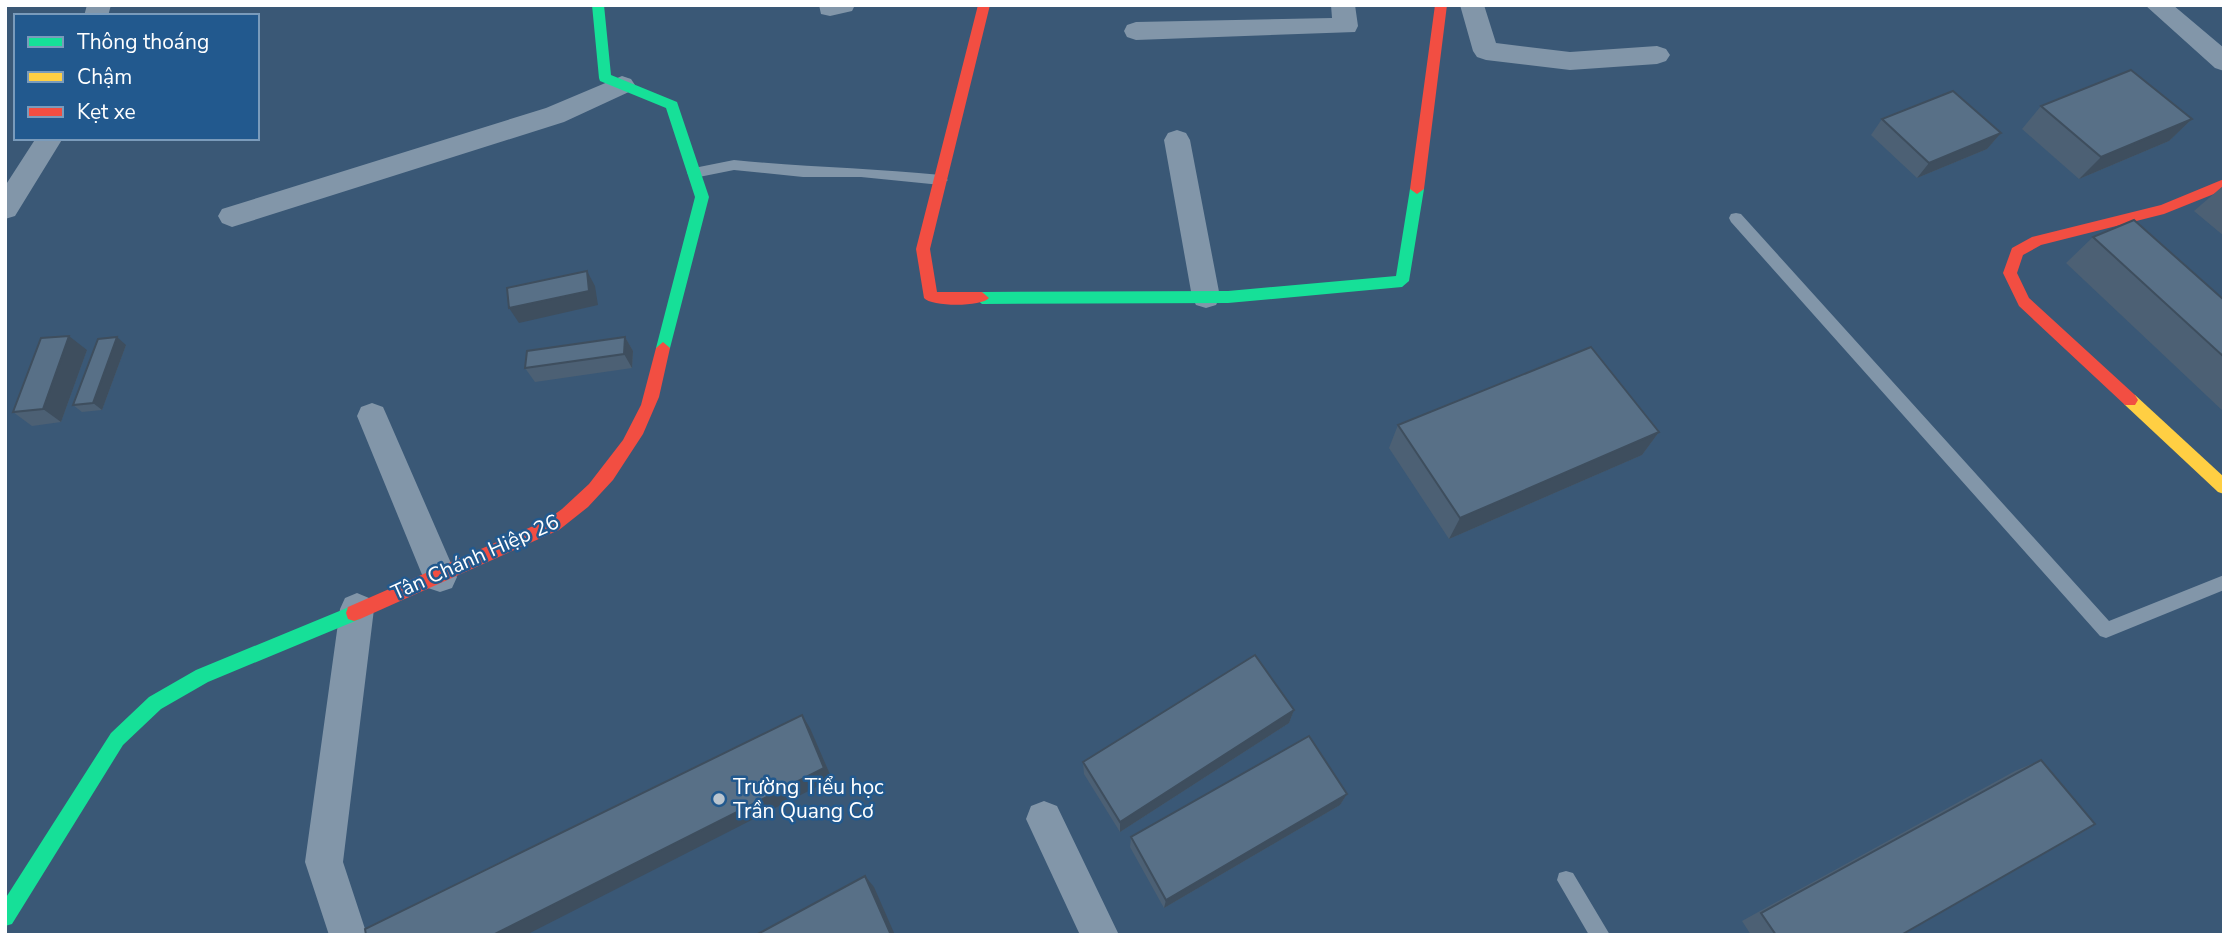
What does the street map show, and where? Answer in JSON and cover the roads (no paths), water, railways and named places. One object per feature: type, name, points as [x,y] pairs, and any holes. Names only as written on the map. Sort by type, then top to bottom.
[{"type":"street","name":"Tân Chánh Hiệp 26","points":[[5,917],[117,739],[155,703],[202,676],[357,609],[440,577],[553,525],[580,507],[606,479],[647,411],[702,197],[672,105],[605,78],[598,5]]},
{"type":"street","points":[[984,5],[923,249],[931,298],[1206,297],[1402,281],[1428,123],[1441,5]]},
{"type":"street","points":[[1136,31],[1346,26],[1343,5]]},
{"type":"street","points":[[1472,5],[1486,51],[1570,61],[1657,55]]},
{"type":"street","points":[[2157,5],[2224,62]]},
{"type":"street","points":[[232,216],[555,115],[622,85]]},
{"type":"street","points":[[5,209],[49,140]]},
{"type":"street","points":[[1177,140],[1206,297]]},
{"type":"street","points":[[2224,184],[2164,209],[2037,241],[2017,253],[2010,273],[2024,302],[2224,487]]},
{"type":"street","points":[[372,416],[440,577]]},
{"type":"street","points":[[348,935],[324,862],[357,609]]},
{"type":"street","points":[[1044,818],[1100,935]]},
{"type":"lane","points":[[694,173],[734,165],[803,172],[861,172],[941,180]]},
{"type":"lane","points":[[1736,218],[2106,630],[2224,582]]},
{"type":"lane","points":[[1566,880],[1600,935]]},
{"type":"place","name":"Trường Tiểu học Trần Quang Cơ","points":[[719,799]]}]
